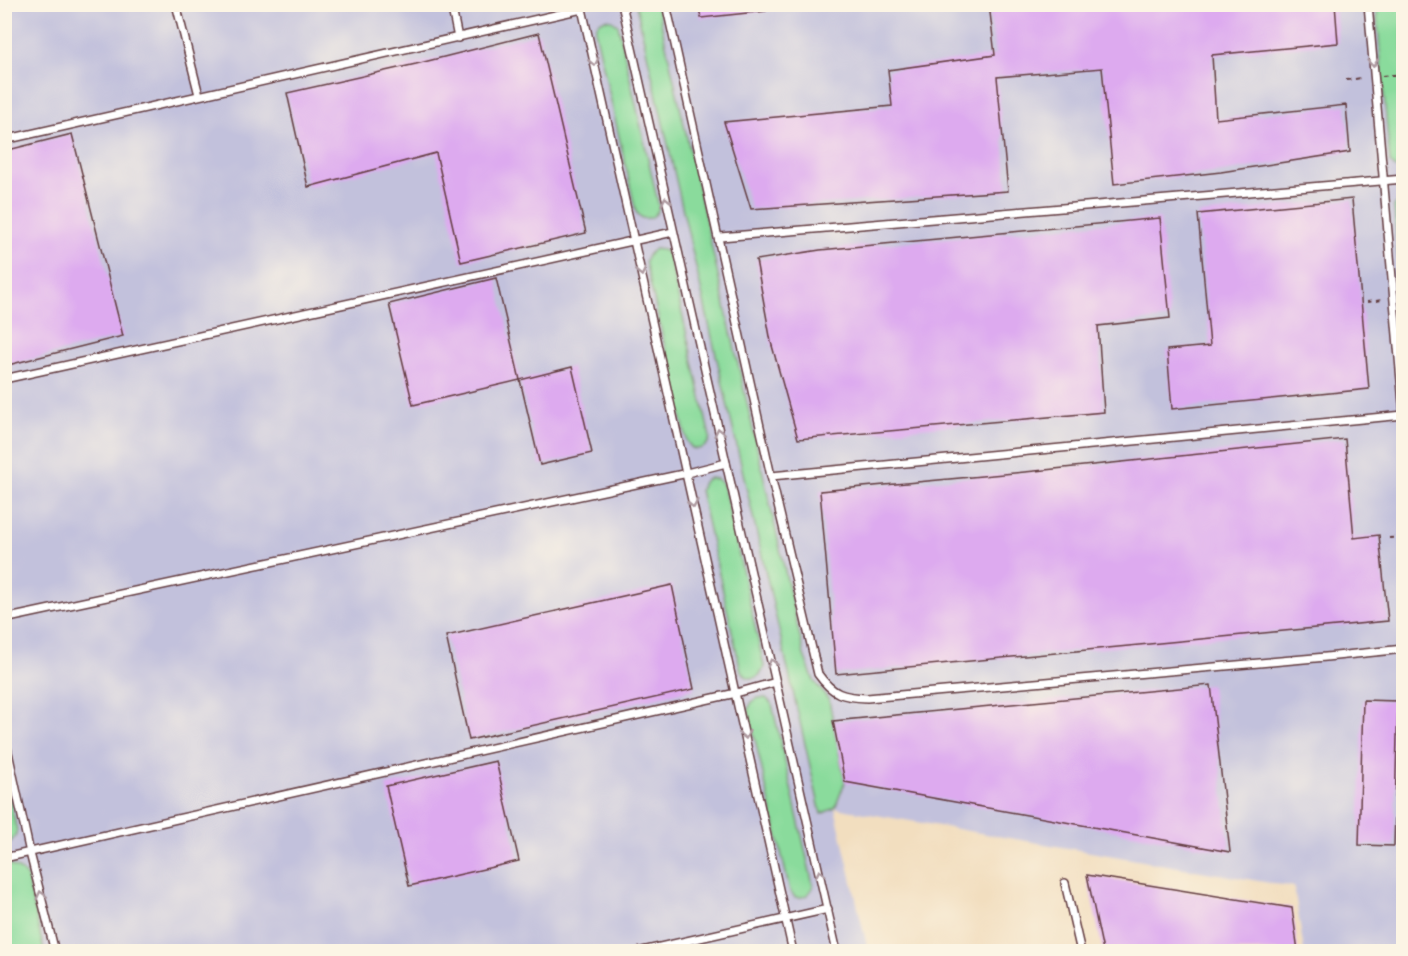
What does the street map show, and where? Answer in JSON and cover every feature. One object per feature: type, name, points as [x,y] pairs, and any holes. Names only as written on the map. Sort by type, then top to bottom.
[{"type":"lane","points":[[176,4],[199,95]]},
{"type":"lane","points":[[451,4],[458,38]]},
{"type":"lane","points":[[622,4],[837,951]]},
{"type":"lane","points":[[666,4],[720,237],[771,476],[818,674],[826,685],[837,694],[867,698],[1404,649]]},
{"type":"lane","points":[[771,476],[1404,415],[1368,4]]},
{"type":"lane","points":[[4,140],[458,38],[582,7],[793,951]]},
{"type":"lane","points":[[720,237],[1404,180]]},
{"type":"lane","points":[[4,379],[673,232]]},
{"type":"lane","points":[[4,619],[726,463]]},
{"type":"lane","points":[[4,858],[776,682]]},
{"type":"lane","points":[[4,734],[30,853],[55,951]]},
{"type":"lane","points":[[1065,884],[1081,951]]},
{"type":"lane","points":[[638,951],[828,909]]},
{"type":"path","points":[[1382,76],[1404,74]]},
{"type":"path","points":[[1346,80],[1362,78]]},
{"type":"path","points":[[1367,302],[1383,300]]},
{"type":"path","points":[[1389,538],[1404,537]]},
{"type":"shaded area","points":[[5,5],[1403,5],[1403,951],[1304,951],[1294,887],[835,808],[868,951],[5,952]]},
{"type":"green space","points":[[636,5],[657,5],[804,655],[814,681],[829,700],[845,782],[835,808],[821,814]]},
{"type":"green space","points":[[1376,5],[1403,5],[1403,170],[1397,169],[1390,163]]},
{"type":"green space","points":[[605,19],[612,20],[618,25],[659,207],[651,218],[642,218],[636,212],[595,30],[598,23]]},
{"type":"green space","points":[[1403,197],[1403,326],[1394,206]]},
{"type":"green space","points":[[655,249],[663,250],[669,256],[710,437],[708,443],[702,448],[692,448],[687,442],[645,261]]},
{"type":"green space","points":[[709,478],[717,479],[723,484],[764,666],[762,672],[753,678],[747,677],[741,671],[700,490],[703,482]]},
{"type":"green space","points":[[758,698],[766,698],[772,704],[813,885],[809,893],[801,897],[795,897],[790,891],[748,709]]},
{"type":"green space","points":[[4,774],[17,830],[15,837],[5,848]]},
{"type":"green space","points":[[10,865],[22,871],[27,877],[44,951],[5,951],[5,866]]},
{"type":"building","points":[[698,4],[766,4],[766,11],[701,18]]},
{"type":"building","points":[[989,4],[1335,4],[1338,43],[1212,55],[1216,119],[1346,105],[1350,152],[1221,172],[1114,184],[1102,68],[997,77],[1008,191],[751,209],[724,122],[892,106],[888,70],[995,55]]},
{"type":"building","points":[[539,33],[586,233],[461,262],[436,153],[308,187],[287,93]]},
{"type":"building","points":[[72,134],[123,336],[4,366],[4,151]]},
{"type":"building","points":[[1352,199],[1369,389],[1172,409],[1167,350],[1210,346],[1198,214]]},
{"type":"building","points":[[1160,218],[1170,318],[1098,326],[1104,412],[798,439],[771,342],[756,260],[820,250]]},
{"type":"building","points":[[496,278],[520,380],[413,405],[389,304]]},
{"type":"building","points":[[572,367],[592,453],[540,465],[520,380]]},
{"type":"building","points":[[1345,439],[1354,538],[1379,535],[1388,621],[836,674],[820,491]]},
{"type":"building","points":[[672,585],[694,689],[469,740],[446,636]]},
{"type":"building","points":[[1211,685],[1230,852],[845,782],[833,721]]},
{"type":"building","points":[[1363,700],[1398,701],[1394,846],[1359,845]]},
{"type":"building","points":[[496,761],[519,861],[409,886],[386,786]]},
{"type":"building","points":[[1087,875],[1292,908],[1298,951],[1103,951]]}]
